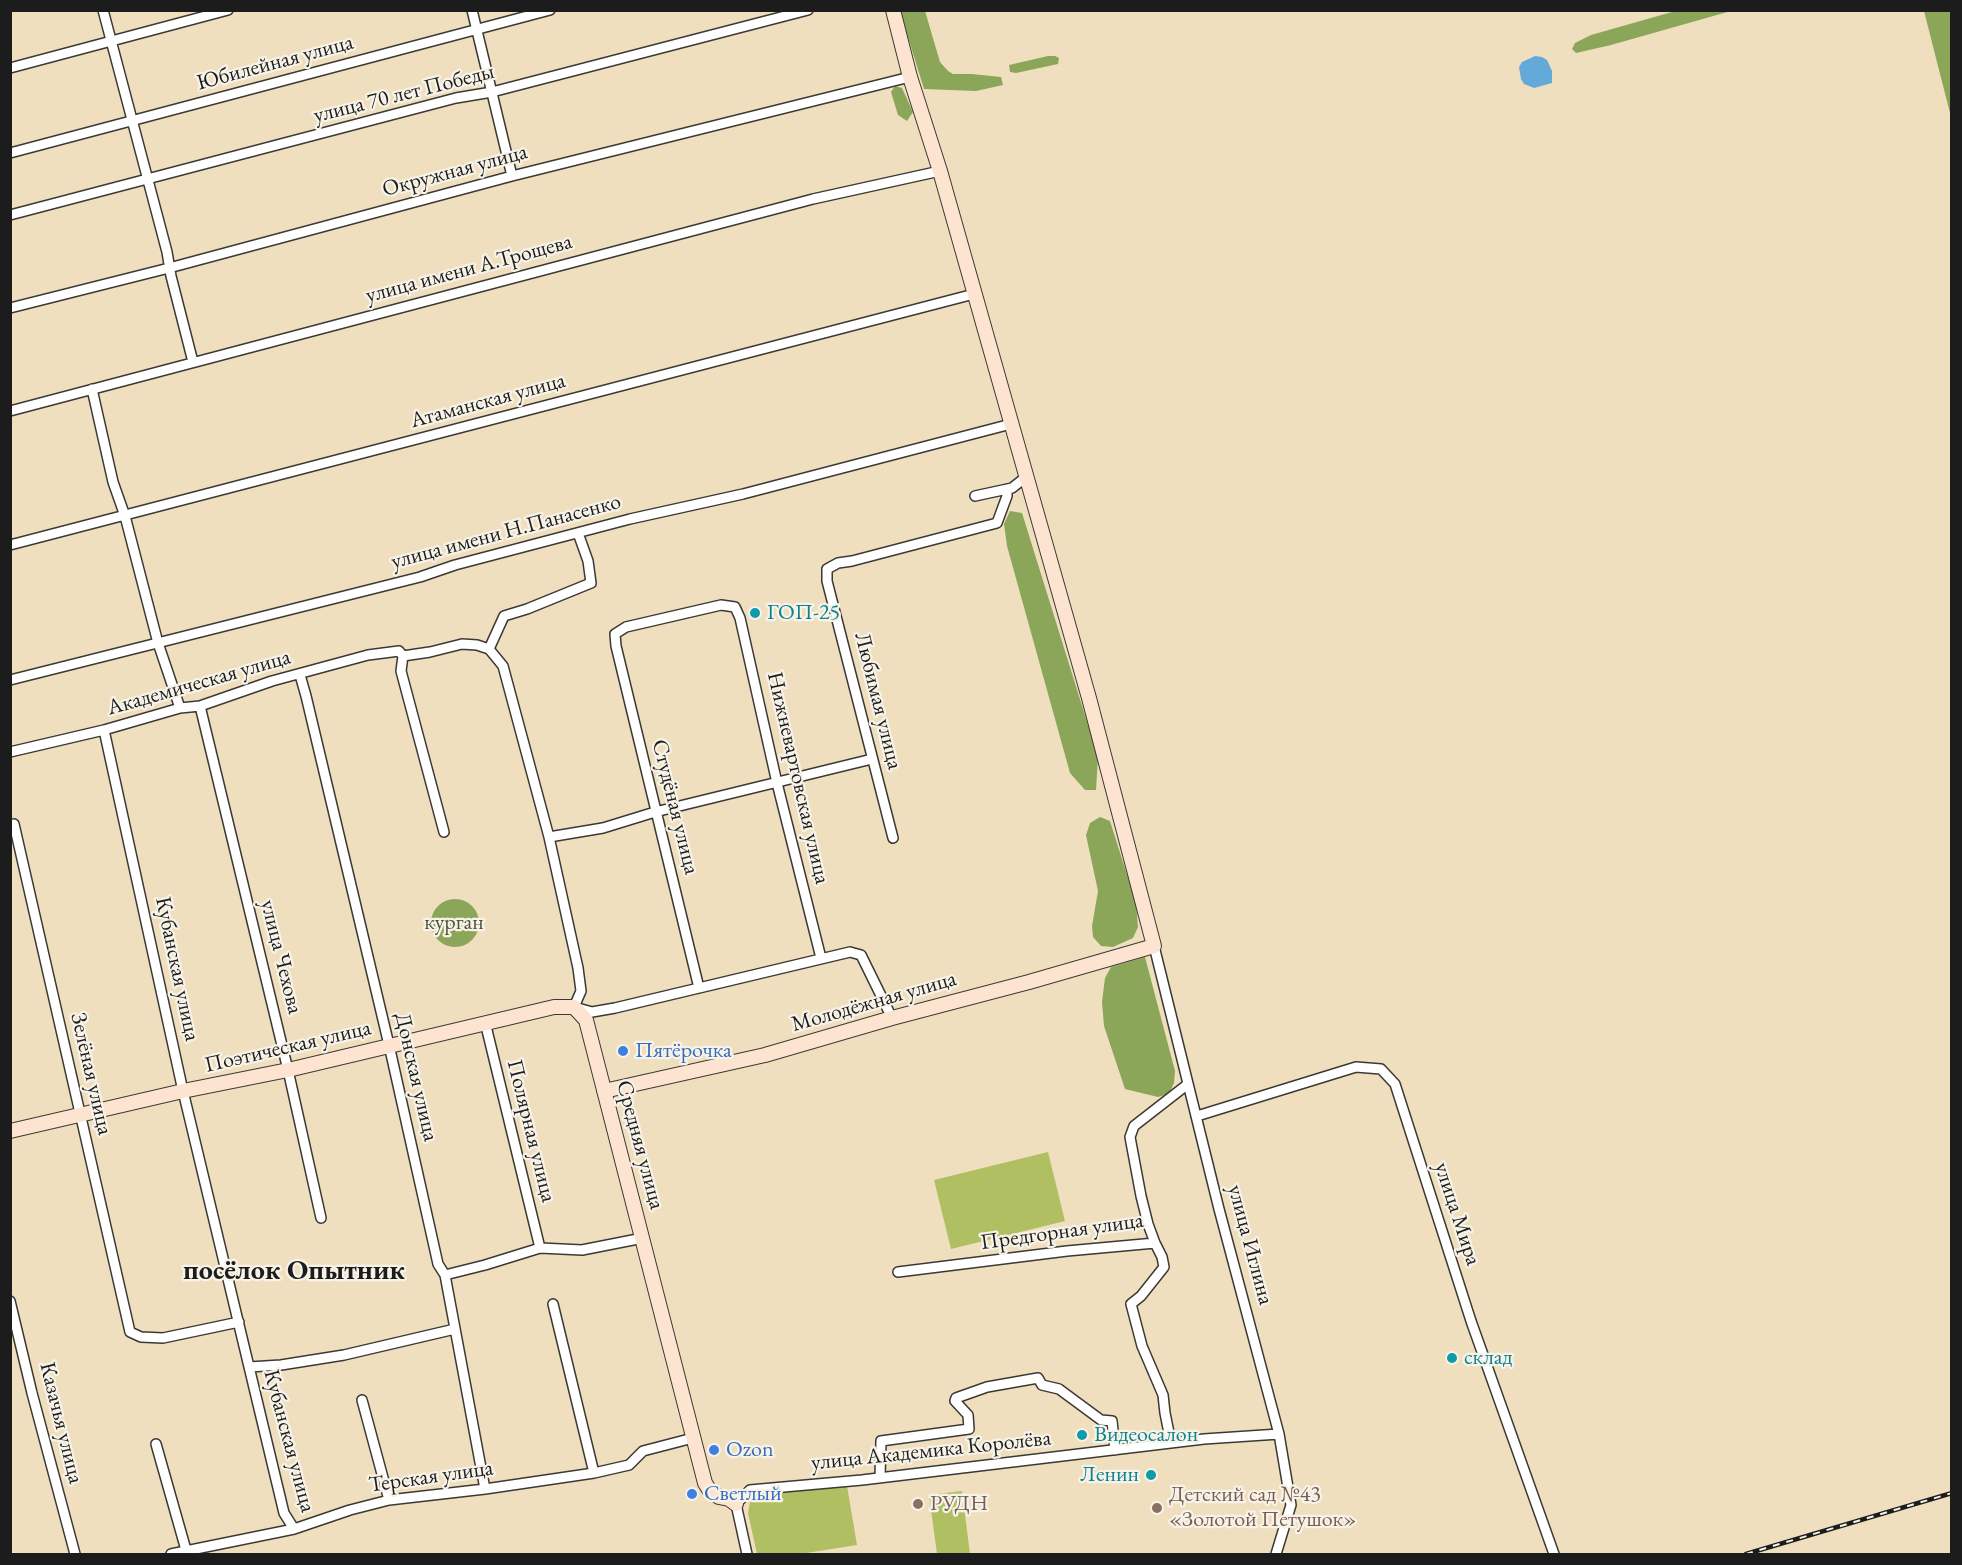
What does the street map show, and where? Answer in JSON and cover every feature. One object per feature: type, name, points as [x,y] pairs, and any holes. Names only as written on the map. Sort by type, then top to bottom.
[{"type":"street","points":[[103,10],[194,362]]},
{"type":"street","points":[[10,68],[228,10]]},
{"type":"street","points":[[472,10],[513,176]]},
{"type":"street","name":"Юбилейная улица","points":[[10,153],[550,10]]},
{"type":"street","name":"улица 70 лет Победы","points":[[10,215],[456,98],[492,92],[808,10]]},
{"type":"street","points":[[893,10],[910,77],[940,171],[1089,698],[1154,946]]},
{"type":"street","name":"Окружная улица","points":[[10,308],[513,176],[910,77]]},
{"type":"street","name":"улица имени А.Трощева","points":[[10,411],[813,199],[940,171]]},
{"type":"street","name":"Атаманская улица","points":[[10,545],[974,294]]},
{"type":"street","points":[[92,390],[106,453],[158,643],[180,708]]},
{"type":"street","name":"улица имени Н.Панасенко","points":[[10,680],[420,577],[455,565],[630,519],[743,494],[1011,424]]},
{"type":"street","points":[[975,496],[1012,488],[1026,477]]},
{"type":"street","name":"Любимая улица","points":[[893,838],[827,581],[827,570],[838,563],[997,523],[1007,496],[1007,489]]},
{"type":"street","points":[[578,533],[588,561],[591,583],[504,616],[489,649],[503,666],[549,837],[578,968],[581,991],[574,1007],[592,1012],[604,1010],[850,952],[861,955],[892,1018]]},
{"type":"street","name":"Студёная улица","points":[[699,988],[615,634],[626,627],[721,605],[735,607]]},
{"type":"street","name":"Нижневартовская улица","points":[[735,607],[740,618],[777,783],[821,958]]},
{"type":"street","name":"Академическая улица","points":[[10,752],[104,730],[180,708],[200,706],[272,681],[368,656],[430,652],[462,644],[489,649]]},
{"type":"street","points":[[401,654],[401,671],[444,832]]},
{"type":"street","name":"Донская улица","points":[[300,675],[389,1045],[438,1264],[445,1275],[484,1489]]},
{"type":"street","name":"улица Чехова","points":[[200,706],[288,1070],[321,1218]]},
{"type":"street","name":"Кубанская улица","points":[[104,730],[183,1091],[284,1513],[294,1529]]},
{"type":"street","points":[[549,837],[603,828],[656,812],[872,759]]},
{"type":"street","name":"Зелёная улица","points":[[15,824],[130,1332],[141,1336],[163,1338],[239,1322]]},
{"type":"street","name":"Молодёжная улица","points":[[604,1090],[765,1055],[1154,946]]},
{"type":"street","name":"улица Иглина","points":[[1154,946],[1279,1434],[1291,1505],[1276,1554]]},
{"type":"street","name":"Поэтическая улица","points":[[10,1131],[183,1091],[288,1070],[485,1022],[554,1007],[574,1007]]},
{"type":"street","name":"Средняя улица","points":[[574,1007],[586,1020],[705,1482],[710,1491],[736,1504]]},
{"type":"street","name":"Полярная улица","points":[[485,1022],[540,1248]]},
{"type":"street","name":"улица Мира","points":[[1197,1116],[1356,1067],[1381,1070],[1395,1084],[1471,1321],[1554,1554]]},
{"type":"street","name":"Предгорная улица","points":[[898,1272],[1067,1251],[1155,1243],[1141,1196],[1130,1137],[1134,1126],[1188,1084]]},
{"type":"street","points":[[445,1275],[540,1248],[582,1250],[643,1238]]},
{"type":"street","points":[[1155,1243],[1164,1267],[1141,1296],[1131,1304],[1142,1346],[1163,1395],[1171,1443]]},
{"type":"street","name":"Казачья улица","points":[[10,1301],[75,1554]]},
{"type":"street","points":[[553,1304],[594,1473]]},
{"type":"street","points":[[249,1367],[282,1365],[344,1355],[455,1329]]},
{"type":"street","points":[[880,1478],[881,1441],[969,1430],[968,1415],[955,1401],[956,1398],[987,1388],[1038,1378],[1042,1385],[1059,1389],[1101,1420],[1112,1421],[1115,1450]]},
{"type":"street","points":[[362,1400],[389,1500]]},
{"type":"street","name":"улица Академика Королёва","points":[[736,1504],[750,1490],[880,1478],[1171,1443],[1279,1434]]},
{"type":"street","name":"Терская улица","points":[[171,1554],[294,1529],[350,1510],[389,1500],[594,1473],[629,1465],[643,1451],[693,1438]]},
{"type":"street","points":[[156,1444],[186,1550]]},
{"type":"street","points":[[736,1504],[747,1554]]},
{"type":"green space","points":[[1679,10],[1731,11],[1611,45],[1576,53],[1572,49],[1575,43],[1591,35]]},
{"type":"green space","points":[[900,11],[925,11],[940,62],[948,71],[953,74],[1001,77],[1003,85],[976,91],[924,89]]},
{"type":"green space","points":[[1924,11],[1951,11],[1951,117]]},
{"type":"green space","points":[[1048,56],[1059,58],[1058,64],[1016,73],[1010,72],[1009,65]]},
{"type":"green space","points":[[895,86],[902,88],[913,112],[907,121],[898,115],[891,92]]},
{"type":"green space","points":[[1010,511],[1022,513],[1098,757],[1096,790],[1085,790],[1070,773],[1007,546],[1004,524]]},
{"type":"green space","points":[[1100,817],[1110,821],[1136,903],[1138,927],[1133,938],[1113,947],[1101,946],[1093,937],[1092,926],[1098,891],[1086,835],[1090,823]]},
{"type":"green space","name":"курган","points":[[455,899],[472,906],[479,923],[472,940],[455,947],[438,940],[431,923],[438,906]]},
{"type":"green space","points":[[1145,957],[1175,1071],[1174,1083],[1169,1094],[1158,1097],[1125,1089],[1104,1026],[1102,1002],[1105,978],[1111,967]]},
{"type":"green space","points":[[1048,1152],[1065,1221],[951,1249],[934,1180]]},
{"type":"green space","points":[[847,1486],[857,1545],[800,1554],[757,1554],[748,1513],[751,1496]]},
{"type":"green space","points":[[962,1491],[970,1554],[937,1554],[929,1495]]},
{"type":"water","points":[[1535,56],[1547,60],[1552,71],[1552,83],[1534,88],[1524,84],[1519,67],[1522,62]]},
{"type":"railway","points":[[1746,1554],[1952,1493]]},
{"type":"place","name":"ГОП-25","points":[[755,613]]},
{"type":"place","name":"Пятёрочка","points":[[623,1051]]},
{"type":"place","name":"склад","points":[[1452,1358]]},
{"type":"place","name":"Видеосалон","points":[[1082,1435]]},
{"type":"place","name":"Ozon","points":[[714,1450]]},
{"type":"place","name":"Ленин","points":[[1151,1475]]},
{"type":"place","name":"Светлый","points":[[692,1494]]},
{"type":"place","name":"РУДН","points":[[918,1504]]},
{"type":"place","name":"Детский сад №43 «Золотой Петушок»","points":[[1157,1508]]},
{"type":"district","name":"посёлок Опытник","points":[[294,1271]]}]
